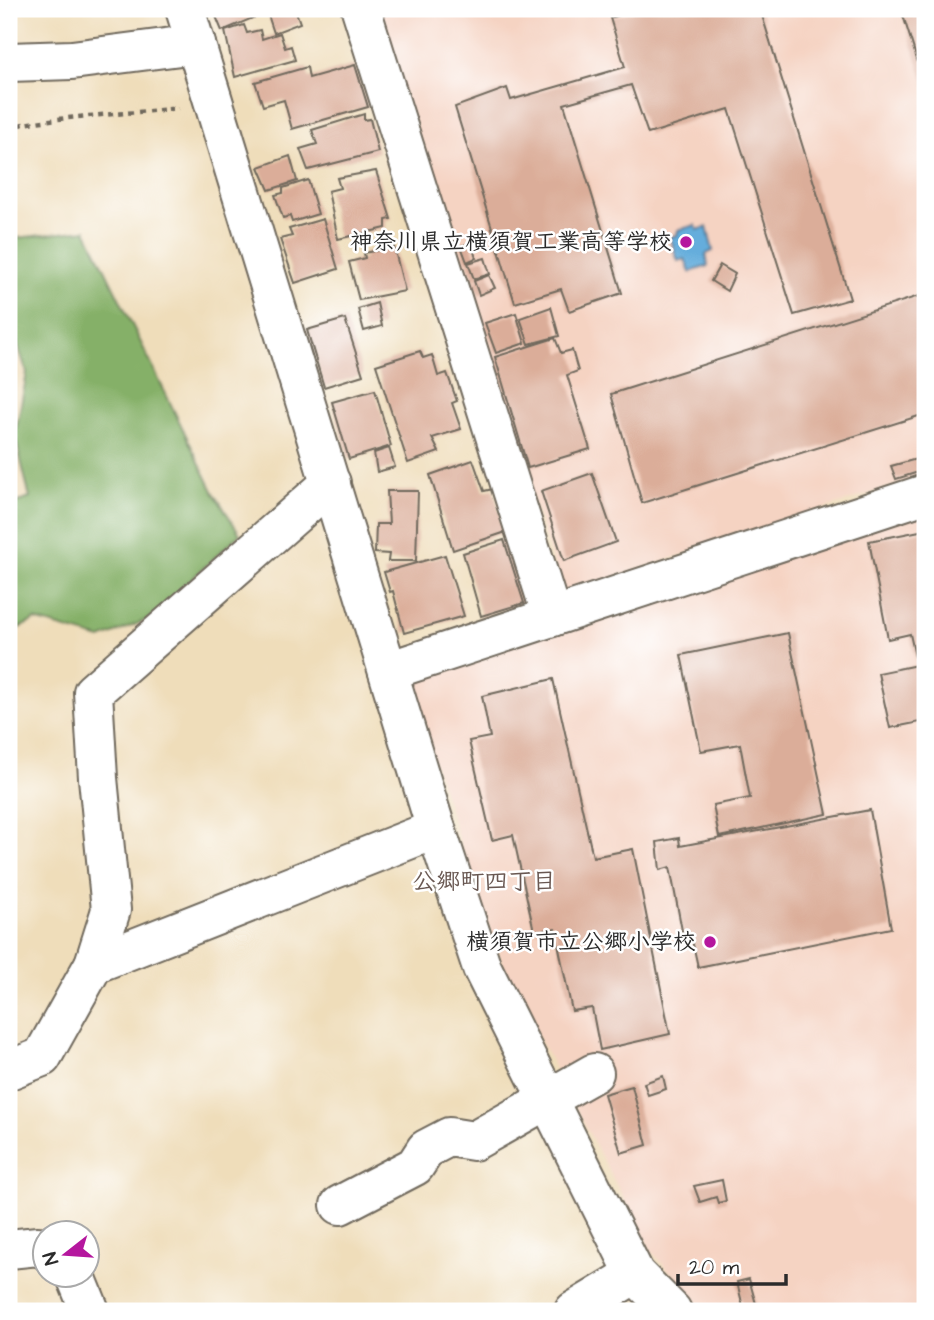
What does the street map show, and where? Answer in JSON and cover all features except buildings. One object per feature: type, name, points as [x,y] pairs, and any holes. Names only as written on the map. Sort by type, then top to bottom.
[{"type":"street","points":[[361,9],[552,617]]},
{"type":"street","points":[[9,62],[72,60],[191,26],[436,829],[482,968],[635,1274],[672,1311]]},
{"type":"street","points":[[9,1070],[42,1057],[94,964],[111,909],[97,778],[93,692],[331,483]]},
{"type":"street","points":[[388,671],[925,494]]},
{"type":"street","points":[[94,964],[436,829]]},
{"type":"street","points":[[340,1205],[415,1166],[426,1149],[449,1137],[474,1141],[545,1098],[594,1073]]},
{"type":"street","points":[[9,1249],[32,1247]]},
{"type":"street","points":[[574,1311],[635,1274]]},
{"type":"street","points":[[80,1288],[90,1311]]},
{"type":"path","points":[[9,127],[45,120],[105,117],[214,103]]},
{"type":"shaded area","name":"神奈川県立横須賀工業高等学校","points":[[375,9],[925,9],[925,476],[563,594]]},
{"type":"shaded area","name":"横須賀市立公郷小学校","points":[[925,511],[925,1311],[704,1311],[651,1251],[510,983],[478,900],[412,693],[420,675]]},
{"type":"green space","points":[[86,230],[214,493],[240,534],[149,619],[101,639],[35,620],[9,633],[9,505],[30,498],[15,436],[27,373],[9,318],[9,239]]},
{"type":"water","points":[[696,225],[697,230],[707,227],[713,251],[706,254],[708,266],[690,272],[685,259],[678,261],[670,237],[677,235],[678,230]]},
{"type":"place","name":"神奈川県立横須賀工業高等学校","points":[[686,242]]},
{"type":"place","name":"横須賀市立公郷小学校","points":[[710,942]]},
{"type":"district","name":"公郷町四丁目","points":[[484,882]]}]
